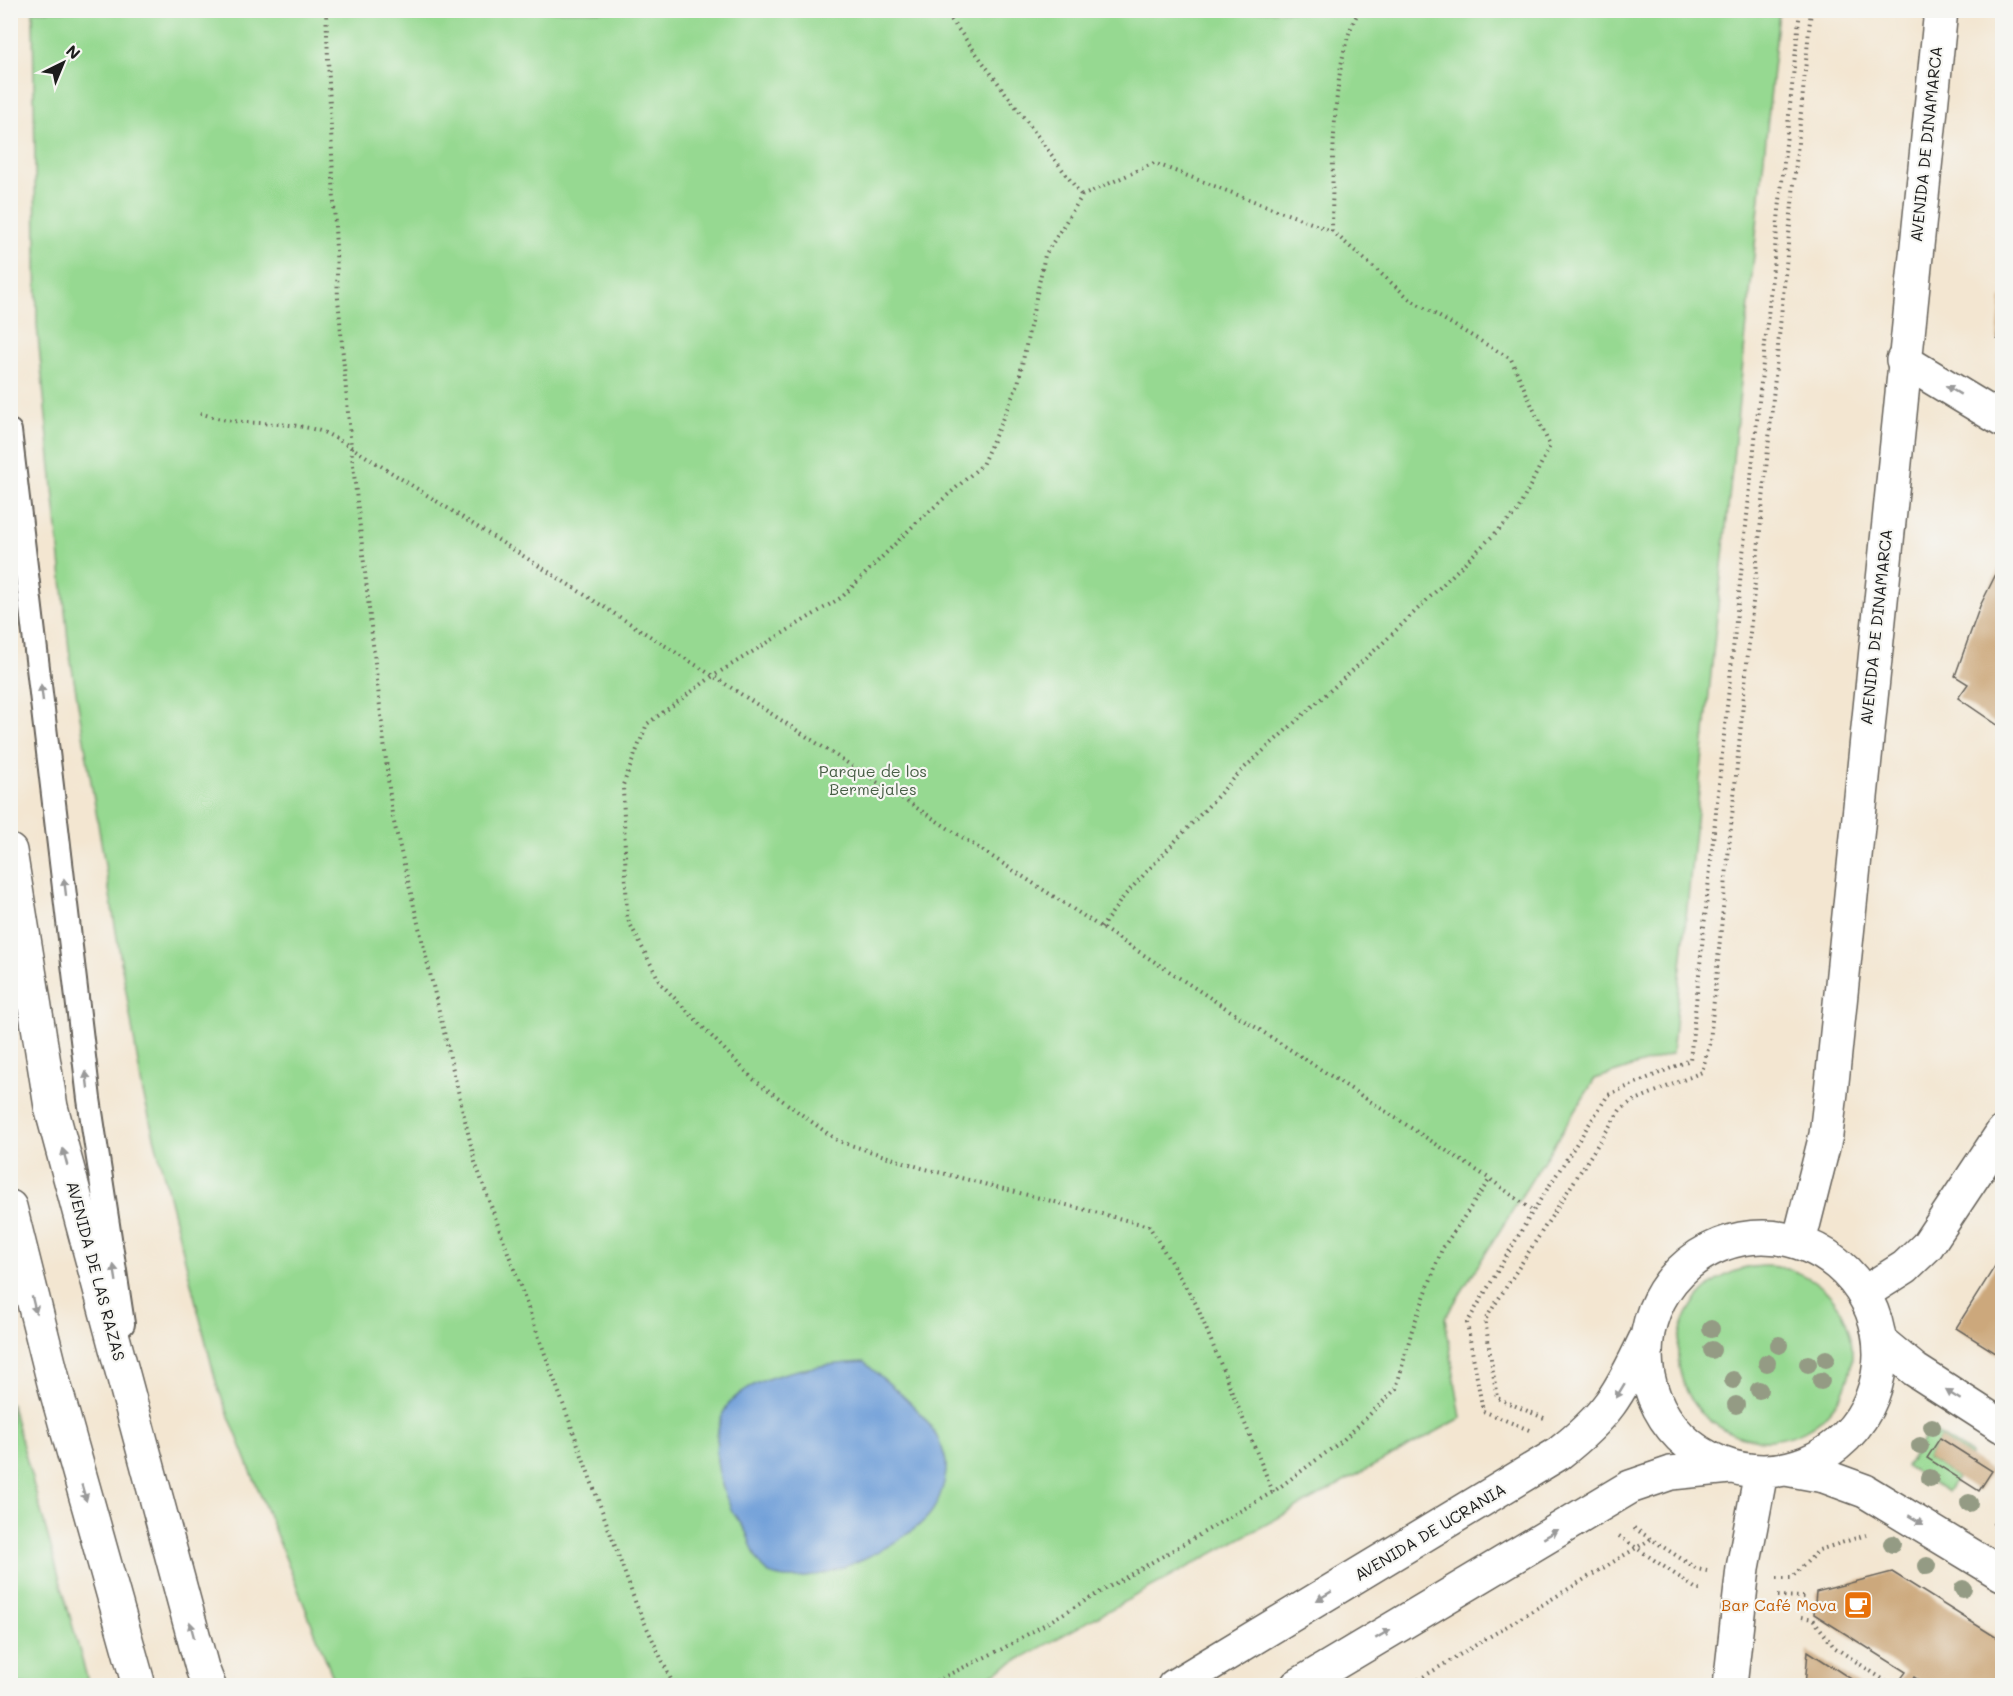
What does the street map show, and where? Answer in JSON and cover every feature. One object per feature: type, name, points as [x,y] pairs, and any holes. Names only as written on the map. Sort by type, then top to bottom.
[{"type":"main road","name":"AVENIDA DE DINAMARCA","points":[[1799,1242],[1826,1135],[1903,360],[1941,10]]},
{"type":"main road","points":[[1903,360],[2002,420]]},
{"type":"main road","name":"AVENIDA DE LAS RAZAS","points":[[10,851],[51,1107],[209,1686]]},
{"type":"main road","points":[[1864,1293],[1905,1267],[1927,1246],[2002,1133]]},
{"type":"main road","points":[[10,1207],[54,1383],[139,1686]]},
{"type":"main road","points":[[1297,1686],[1608,1499],[1651,1478],[1671,1473],[1759,1469],[1810,1462],[1832,1450],[1850,1433],[1865,1413],[1875,1390],[1880,1366],[1880,1341],[1864,1293],[1836,1262],[1799,1242],[1774,1237],[1748,1237],[1723,1243],[1699,1254],[1679,1270],[1663,1291],[1652,1314],[1646,1338],[1645,1367],[1652,1394],[1664,1419],[1683,1440],[1705,1456],[1759,1469],[1824,1476],[1865,1491],[2002,1574]]},
{"type":"main road","name":"AVENIDA DE UCRANIA","points":[[1174,1686],[1550,1460],[1596,1423],[1620,1393],[1646,1338]]},
{"type":"main road","points":[[1880,1341],[1915,1370],[2002,1426]]},
{"type":"main road","points":[[1730,1686],[1743,1568],[1759,1469]]},
{"type":"lane","points":[[10,431],[89,1099],[140,1435]]},
{"type":"path","points":[[326,10],[338,298],[351,447],[392,814],[475,1162],[636,1604],[674,1686]]},
{"type":"path","points":[[944,10],[1082,196]]},
{"type":"path","points":[[1332,231],[1335,107],[1351,24],[1360,10]]},
{"type":"path","points":[[200,413],[224,422],[287,424],[320,430],[351,447],[713,676],[1490,1179],[1533,1211],[1608,1095],[1690,1060],[1800,10]]},
{"type":"path","points":[[1572,1443],[1559,1424],[1497,1398],[1485,1320],[1620,1110],[1631,1102],[1702,1072],[1707,1052],[1811,10]]},
{"type":"path","points":[[1101,928],[1124,896],[1242,770],[1385,641],[1517,513],[1550,446],[1511,358],[1411,300],[1332,231],[1154,163],[1082,196],[1045,255],[1018,384],[982,465],[916,523],[842,597],[713,676],[647,723],[623,785],[627,918],[661,984],[753,1079],[838,1141],[922,1168],[1149,1226],[1196,1304],[1273,1492]]},
{"type":"path","points":[[925,1686],[1002,1648],[1273,1492],[1342,1441],[1396,1389],[1412,1330],[1442,1249],[1490,1179]]},
{"type":"path","points":[[1608,1499],[1621,1519],[1696,1569],[1711,1571]]},
{"type":"path","points":[[1786,1579],[1791,1578],[1811,1556],[1826,1546],[1875,1533]]},
{"type":"path","points":[[1408,1686],[1651,1539]]},
{"type":"path","points":[[1776,1595],[1804,1597]]},
{"type":"path","points":[[1802,1617],[1813,1619],[1834,1647],[1893,1686]]},
{"type":"green space","name":"Parque de los Bermejales","points":[[33,11],[1779,11],[1672,1054],[1595,1079],[1445,1318],[1461,1418],[972,1685],[336,1685],[217,1386],[143,1093],[69,650],[37,326]]},
{"type":"green space","points":[[1765,1266],[1782,1267],[1798,1272],[1814,1280],[1827,1291],[1838,1304],[1846,1320],[1851,1336],[1851,1370],[1846,1386],[1838,1402],[1827,1415],[1814,1426],[1798,1434],[1782,1439],[1765,1440],[1748,1439],[1732,1434],[1716,1426],[1703,1415],[1692,1402],[1684,1386],[1679,1370],[1678,1353],[1679,1336],[1684,1320],[1692,1304],[1703,1291],[1716,1280],[1732,1272],[1748,1267]]},
{"type":"green space","points":[[11,1403],[89,1685],[11,1685]]},
{"type":"green space","points":[[1930,1429],[1971,1454],[1970,1457],[1940,1438],[1927,1458],[1957,1477],[1948,1492],[1906,1466]]},
{"type":"water","points":[[864,1362],[914,1406],[934,1432],[946,1462],[944,1482],[937,1503],[918,1526],[901,1539],[855,1562],[808,1577],[787,1578],[771,1574],[758,1561],[746,1532],[731,1509],[723,1487],[717,1455],[720,1421],[728,1405],[742,1392],[760,1382],[804,1369]]},
{"type":"building","points":[[2001,297],[2002,339],[1997,339]]},
{"type":"building","points":[[2002,562],[2002,728],[1958,698],[1968,684],[1955,676],[1980,606]]},
{"type":"building","points":[[2002,1255],[2002,1357],[1956,1328]]},
{"type":"building","points":[[1940,1438],[1992,1471],[1979,1491],[1927,1458]]},
{"type":"building","points":[[1892,1572],[2002,1641],[2002,1686],[1928,1686],[1914,1677],[1909,1686],[1900,1680],[1906,1672],[1814,1614],[1816,1592]]},
{"type":"building","points":[[1808,1651],[1862,1686],[1805,1686]]},
{"type":"place","name":"Bar Café Mova","points":[[1858,1605]]}]
